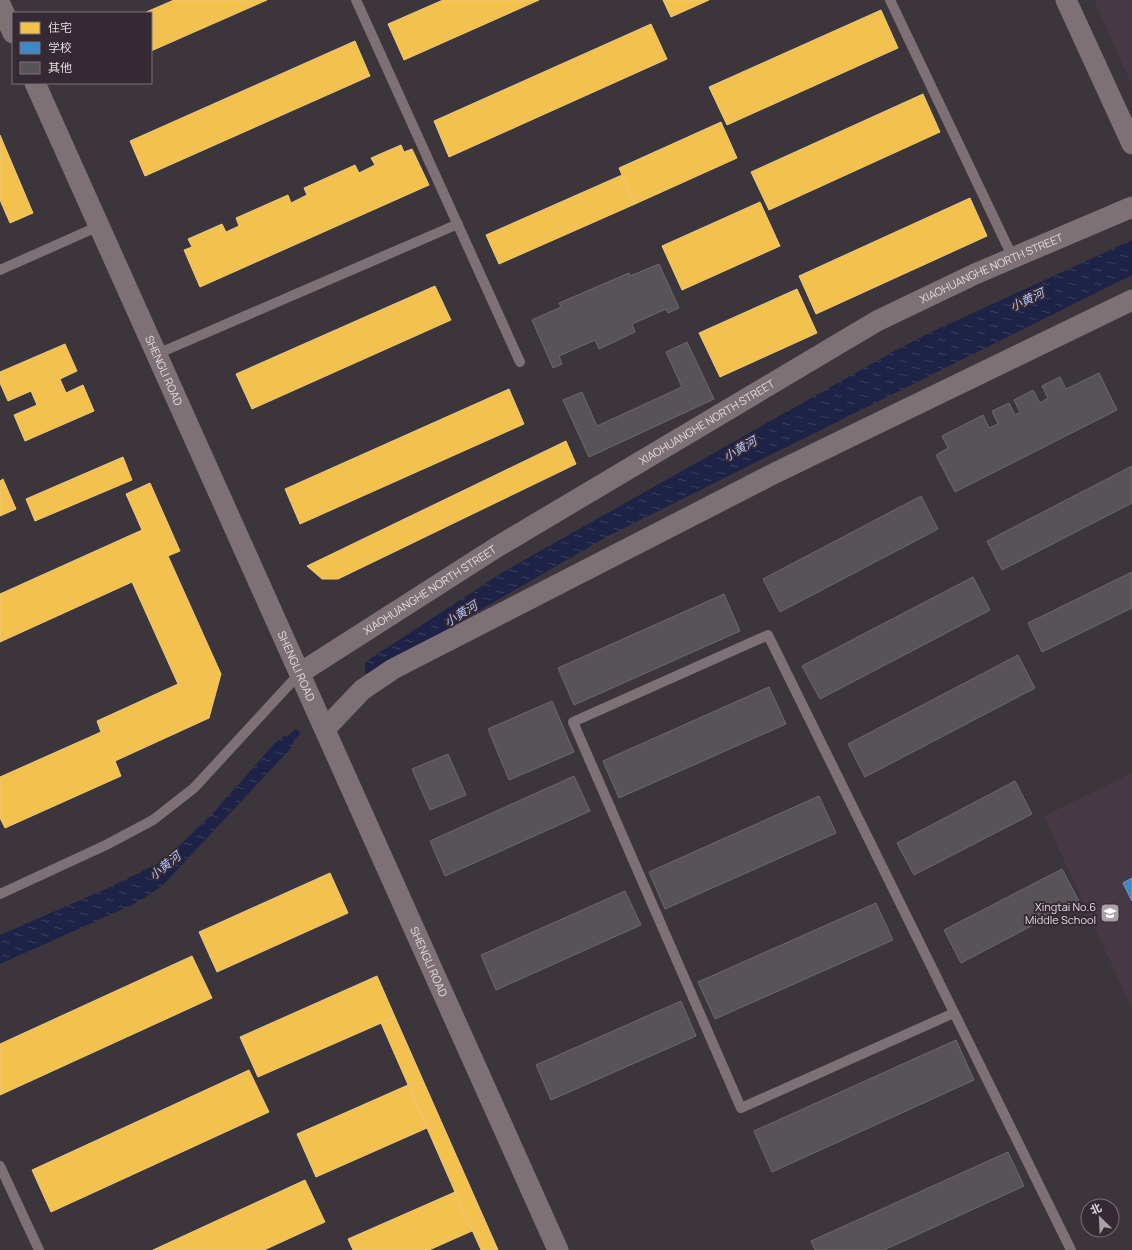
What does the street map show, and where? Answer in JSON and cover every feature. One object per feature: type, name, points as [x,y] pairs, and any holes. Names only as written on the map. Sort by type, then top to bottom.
[{"type":"street","points":[[1066,0],[1132,144]]},
{"type":"street","points":[[0,4],[12,31]]},
{"type":"street","name":"SHENGLI ROAD","points":[[35,84],[558,1250]]},
{"type":"street","name":"XIAOHUANGHE NORTH STREET","points":[[300,673],[497,547],[877,321],[1013,258],[1132,207]]},
{"type":"street","points":[[324,729],[362,690],[393,669],[775,473],[1132,300]]},
{"type":"lane","points":[[356,0],[520,362]]},
{"type":"lane","points":[[890,0],[1013,258]]},
{"type":"lane","points":[[157,354],[458,224]]},
{"type":"lane","points":[[0,270],[100,226]]},
{"type":"lane","points":[[954,1013],[741,1108],[573,722],[768,635],[1071,1250]]},
{"type":"lane","points":[[0,894],[106,846],[153,820],[194,788],[300,673]]},
{"type":"lane","points":[[0,1166],[39,1250]]},
{"type":"shaded area","points":[[1094,0],[1132,0],[1132,86]]},
{"type":"shaded area","name":"Xingtai No.6 Middle School","points":[[1132,773],[1132,1009],[1044,816]]},
{"type":"water","points":[[1132,240],[1132,275],[608,536],[370,674],[365,673],[365,662],[503,572],[891,353],[927,334]]},
{"type":"water","points":[[284,736],[292,737],[293,743],[291,748],[163,885],[130,906],[0,964],[0,935],[106,889],[157,864],[178,847],[213,813],[275,743]]},
{"type":"building: 住宅","points":[[174,0],[267,0],[152,51],[152,12],[146,12]]},
{"type":"building: 住宅","points":[[443,0],[539,0],[404,60],[388,24]]},
{"type":"building: 住宅","points":[[663,0],[709,0],[671,17]]},
{"type":"building: 住宅","points":[[881,10],[898,48],[727,125],[709,87]]},
{"type":"building: 住宅","points":[[651,24],[667,59],[449,157],[434,121]]},
{"type":"building: 住宅","points":[[355,41],[370,76],[145,176],[130,141]]},
{"type":"building: 住宅","points":[[923,94],[940,132],[769,210],[751,172]]},
{"type":"building: 住宅","points":[[721,122],[737,158],[635,204],[619,168]]},
{"type":"building: 住宅","points":[[0,135],[33,213],[10,223],[0,200]]},
{"type":"building: 住宅","points":[[401,145],[404,152],[412,149],[429,185],[200,287],[184,250],[192,247],[188,239],[222,224],[226,232],[239,226],[236,218],[288,195],[291,203],[307,195],[304,188],[355,165],[359,173],[375,165],[371,158]]},
{"type":"building: 住宅","points":[[622,175],[635,204],[499,264],[486,235]]},
{"type":"building: 住宅","points":[[970,198],[987,236],[816,314],[799,276]]},
{"type":"building: 住宅","points":[[760,202],[780,246],[682,290],[662,246]]},
{"type":"building: 住宅","points":[[435,286],[451,320],[252,409],[236,374]]},
{"type":"building: 住宅","points":[[797,289],[817,333],[720,377],[699,333]]},
{"type":"building: 住宅","points":[[65,344],[77,371],[60,379],[66,393],[83,385],[94,411],[25,441],[14,415],[37,405],[31,391],[8,401],[0,383],[0,372]]},
{"type":"building: 住宅","points":[[509,389],[524,424],[300,524],[285,489]]},
{"type":"building: 住宅","points":[[566,441],[576,464],[338,579],[322,579],[307,566]]},
{"type":"building: 住宅","points":[[123,457],[132,480],[35,521],[26,499]]},
{"type":"building: 住宅","points":[[3,479],[16,509],[0,516],[0,481]]},
{"type":"building: 住宅","points":[[150,483],[180,551],[168,556],[221,674],[209,718],[115,761],[121,776],[5,828],[0,818],[0,777],[101,732],[97,721],[178,684],[132,582],[0,642],[0,594],[142,530],[126,494]]},
{"type":"building: 住宅","points":[[330,873],[348,913],[217,972],[199,932]]},
{"type":"building: 住宅","points":[[192,956],[212,998],[0,1095],[0,1044]]},
{"type":"building: 住宅","points":[[377,976],[395,1017],[258,1077],[240,1037]]},
{"type":"building: 住宅","points":[[395,1017],[498,1250],[481,1250],[455,1192],[381,1023]]},
{"type":"building: 住宅","points":[[249,1070],[269,1112],[51,1212],[32,1170]]},
{"type":"building: 住宅","points":[[408,1085],[427,1128],[316,1177],[297,1134]]},
{"type":"building: 住宅","points":[[305,1180],[325,1222],[264,1250],[153,1250]]},
{"type":"building: 住宅","points":[[455,1192],[472,1231],[429,1250],[353,1250],[348,1239]]},
{"type":"building: 学校","points":[[1132,878],[1132,901],[1123,883]]},
{"type":"building: 其他","points":[[659,264],[679,308],[668,313],[666,309],[632,324],[635,332],[599,349],[595,340],[559,356],[562,364],[553,368],[532,320],[561,307],[559,303],[629,273],[630,276]]},
{"type":"building: 其他","points":[[687,342],[714,399],[589,457],[563,400],[582,392],[597,426],[682,387],[666,352]]},
{"type":"building: 其他","points":[[1099,373],[1117,410],[955,492],[936,455],[948,448],[942,436],[983,415],[989,428],[998,424],[992,411],[1009,403],[1015,415],[1020,412],[1014,400],[1033,390],[1040,403],[1048,398],[1042,386],[1060,377],[1066,389]]},
{"type":"building: 其他","points":[[1132,466],[1132,503],[1002,570],[987,541]]},
{"type":"building: 其他","points":[[921,496],[938,529],[780,612],[763,579]]},
{"type":"building: 其他","points":[[1132,572],[1132,608],[1042,652],[1028,623]]},
{"type":"building: 其他","points":[[973,577],[990,610],[820,699],[802,666]]},
{"type":"building: 其他","points":[[724,594],[740,631],[574,705],[558,668]]},
{"type":"building: 其他","points":[[1018,655],[1035,688],[865,777],[848,744]]},
{"type":"building: 其他","points":[[769,687],[786,724],[619,798],[603,761]]},
{"type":"building: 其他","points":[[552,701],[574,752],[509,780],[488,729]]},
{"type":"building: 其他","points":[[448,754],[466,795],[430,810],[412,769]]},
{"type":"building: 其他","points":[[574,776],[590,811],[445,876],[430,841]]},
{"type":"building: 其他","points":[[1015,781],[1032,814],[914,875],[897,843]]},
{"type":"building: 其他","points":[[819,796],[836,833],[665,909],[649,872]]},
{"type":"building: 其他","points":[[1062,869],[1079,901],[961,963],[944,930]]},
{"type":"building: 其他","points":[[625,891],[641,925],[496,990],[481,955]]},
{"type":"building: 其他","points":[[876,903],[893,940],[715,1019],[698,982]]},
{"type":"building: 其他","points":[[681,1001],[696,1036],[551,1100],[536,1065]]},
{"type":"building: 其他","points":[[956,1040],[974,1080],[772,1172],[754,1131]]},
{"type":"building: 其他","points":[[1008,1152],[1024,1186],[884,1250],[815,1250],[811,1241]]},
{"type":"waterway","name":"小黄河","points":[[285,744],[296,733]]},
{"type":"place","name":"Xingtai No.6 Middle School","points":[[1110,913]]}]
